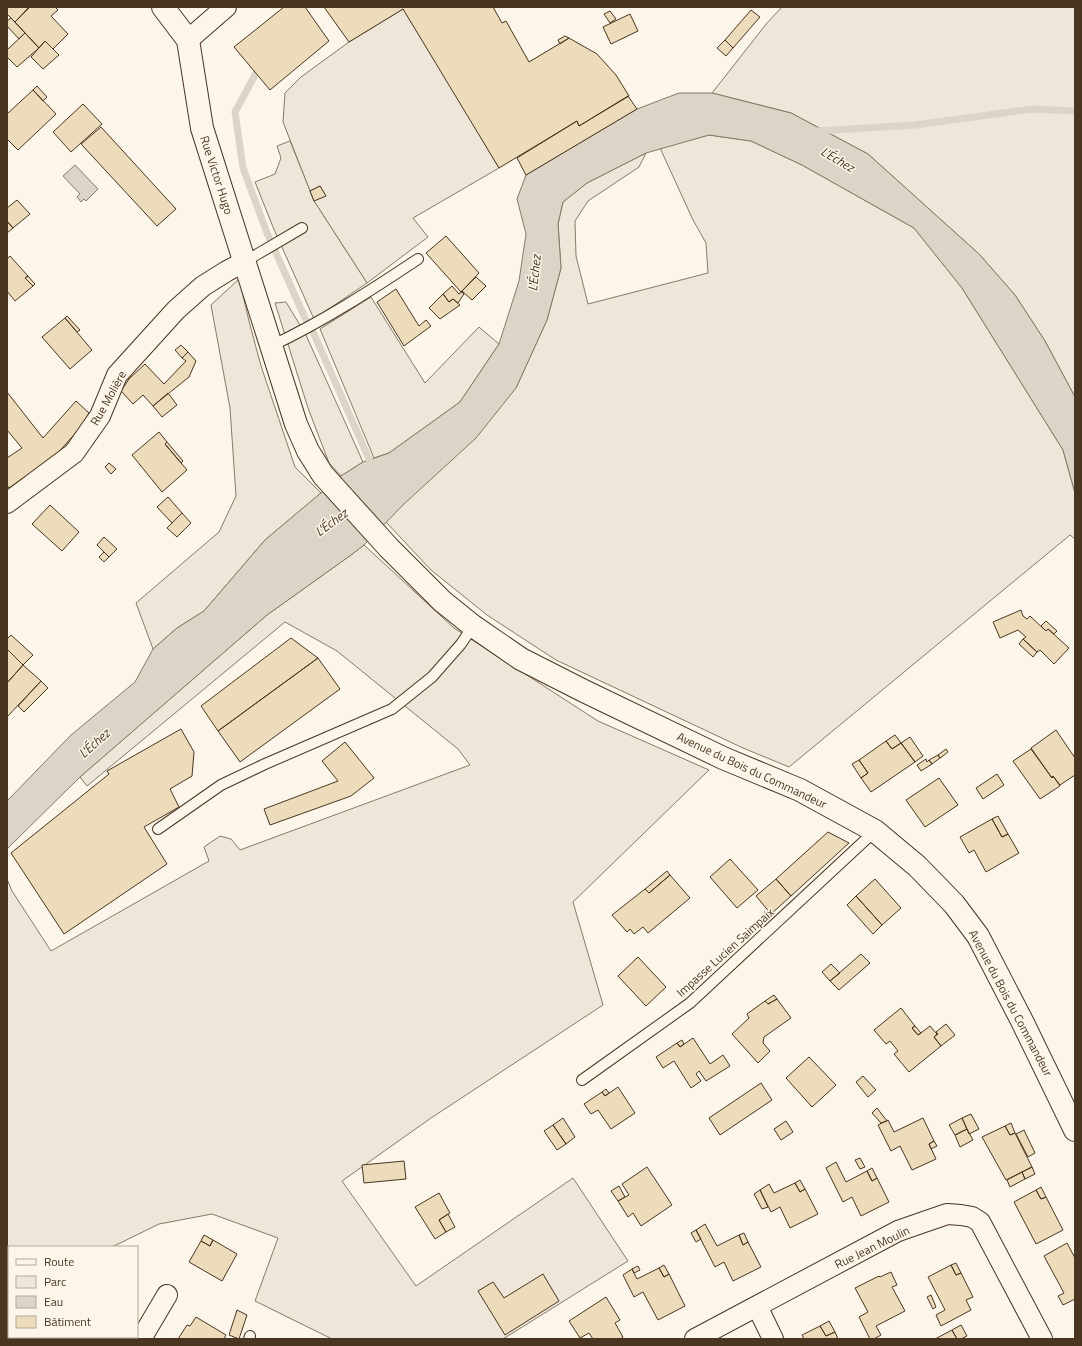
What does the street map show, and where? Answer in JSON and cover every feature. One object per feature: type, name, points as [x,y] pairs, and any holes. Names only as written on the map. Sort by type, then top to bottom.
[{"type":"main road","name":"Rue Victor Hugo","points":[[163,7],[188,40],[202,128],[296,424],[308,451],[323,475],[388,548]]},
{"type":"main road","name":"Avenue du Bois du Commandeur","points":[[388,548],[442,601],[473,626],[528,662],[723,758],[800,790],[875,831],[917,866],[954,904],[978,936],[1022,1021],[1075,1130]]},
{"type":"street","points":[[188,40],[226,7]]},
{"type":"street","name":"Rue Molière","points":[[7,503],[74,453],[100,416],[117,375],[176,310],[203,286],[244,262]]},
{"type":"street","name":"Rue Jean Moulin","points":[[695,1339],[898,1232],[947,1214],[972,1217],[980,1222],[1042,1339]]},
{"type":"street","points":[[141,1339],[167,1295]]},
{"type":"street","points":[[757,1306],[773,1339]]},
{"type":"lane","points":[[244,262],[302,228]]},
{"type":"lane","points":[[271,346],[318,322],[418,259]]},
{"type":"lane","points":[[158,829],[221,785],[265,764],[392,709],[432,677],[461,644],[473,626]]},
{"type":"lane","name":"Impasse Lucien Saimpaix","points":[[582,1080],[690,1003],[875,831]]},
{"type":"green space","points":[[782,7],[1075,7],[1075,397],[1045,341],[1015,295],[979,254],[868,154],[791,113],[712,93],[767,23]]},
{"type":"green space","points":[[403,9],[456,94],[499,168],[413,218],[428,237],[367,283],[314,201],[325,195],[320,186],[310,191],[283,122],[285,93],[301,77],[349,42]]},
{"type":"green space","points":[[709,135],[751,141],[802,165],[914,228],[962,288],[1063,450],[1075,493],[1075,539],[1070,535],[789,767],[743,748],[556,660],[487,615],[431,570],[386,522],[516,388],[547,320],[561,268],[558,224],[563,202],[587,183],[646,153],[639,167],[588,201],[575,221],[576,256],[588,304],[708,273],[706,243],[693,220],[660,148]]},
{"type":"green space","points":[[239,279],[261,366],[295,467],[321,493],[265,540],[204,611],[177,628],[153,649],[136,603],[219,532],[236,496],[230,408],[211,305]]},
{"type":"green space","points":[[371,297],[425,383],[479,327],[499,344],[460,402],[389,453],[374,458],[320,329]]},
{"type":"green space","points":[[286,302],[306,335],[363,462],[341,476],[329,463],[308,408],[275,303]]},
{"type":"green space","points":[[364,545],[454,628],[598,721],[709,770],[573,902],[603,1005],[431,1118],[342,1181],[416,1286],[573,1178],[628,1261],[503,1339],[332,1339],[255,1301],[278,1238],[212,1214],[159,1224],[114,1246],[8,1246],[8,1338],[67,1338],[7,1339],[7,879],[12,891],[51,951],[209,861],[204,847],[220,836],[231,839],[240,850],[470,765],[458,749],[337,651],[285,622],[87,786],[80,777],[267,615]]},
{"type":"shaded area","points":[[290,141],[314,201],[367,283],[314,319],[273,227],[255,182],[275,174],[281,158],[277,146]]},
{"type":"water","name":"L'Échez","points":[[679,93],[712,93],[791,113],[868,154],[979,254],[1015,295],[1045,341],[1075,397],[1075,493],[1063,450],[962,288],[914,228],[802,165],[751,141],[709,135],[646,153],[587,183],[563,202],[558,224],[561,268],[547,320],[516,388],[476,438],[404,504],[364,545],[267,615],[80,777],[7,849],[7,801],[71,735],[135,682],[153,649],[177,628],[204,611],[265,540],[341,476],[363,462],[389,453],[460,402],[499,344],[519,281],[526,234],[517,199],[526,175],[637,109]]},
{"type":"water","points":[[75,165],[98,189],[86,201],[84,199],[81,202],[77,197],[80,194],[63,176]]},
{"type":"building","points":[[7,7],[30,7],[15,22],[7,14]]},
{"type":"building","points":[[29,7],[55,7],[58,10],[51,16],[68,34],[53,49],[45,41],[39,48],[15,22]]},
{"type":"building","points":[[284,7],[305,7],[329,41],[270,90],[234,47]]},
{"type":"building","points":[[324,7],[493,7],[502,23],[506,21],[529,62],[569,38],[597,54],[616,75],[629,96],[579,126],[577,121],[499,168],[403,9],[349,42]]},
{"type":"building","points":[[751,10],[760,17],[733,48],[725,40]]},
{"type":"building","points":[[610,11],[616,19],[610,23],[604,14]]},
{"type":"building","points":[[630,14],[638,31],[611,44],[603,27]]},
{"type":"building","points":[[11,18],[25,33],[19,39],[7,26],[7,21]]},
{"type":"building","points":[[25,33],[39,48],[17,67],[7,57],[7,50]]},
{"type":"building","points":[[565,36],[569,38],[560,44],[558,40]]},
{"type":"building","points":[[725,40],[733,48],[726,56],[717,48]]},
{"type":"building","points":[[45,41],[59,55],[43,69],[31,57]]},
{"type":"building","points":[[37,86],[47,97],[43,101],[33,90]]},
{"type":"building","points":[[33,90],[56,114],[18,150],[7,139],[7,114]]},
{"type":"building","points":[[628,96],[637,109],[526,175],[517,158],[577,121],[579,126]]},
{"type":"building","points":[[83,104],[102,124],[71,152],[53,132]]},
{"type":"building","points":[[101,127],[176,209],[157,226],[81,144]]},
{"type":"building","points":[[320,186],[326,196],[314,201],[310,191]]},
{"type":"building","points":[[17,200],[30,214],[13,228],[7,221],[7,208]]},
{"type":"building","points":[[7,221],[13,228],[7,233]]},
{"type":"building","points":[[446,236],[479,273],[461,292],[426,253]]},
{"type":"building","points":[[10,256],[28,276],[25,278],[33,286],[15,301],[7,291],[7,257],[8,258]]},
{"type":"building","points":[[28,276],[35,284],[33,286],[25,278]]},
{"type":"building","points":[[476,277],[486,286],[472,300],[462,291]]},
{"type":"building","points":[[452,286],[459,294],[462,292],[464,294],[458,303],[453,299],[449,302],[443,294]]},
{"type":"building","points":[[396,289],[419,326],[426,320],[431,326],[404,346],[377,302]]},
{"type":"building","points":[[443,294],[449,302],[453,299],[460,305],[440,319],[429,308]]},
{"type":"building","points":[[67,316],[80,330],[77,332],[65,318]]},
{"type":"building","points":[[65,318],[92,350],[70,369],[42,337]]},
{"type":"building","points":[[181,345],[188,352],[182,358],[175,350]]},
{"type":"building","points":[[188,352],[196,361],[189,377],[153,406],[143,395],[133,404],[121,391],[129,379],[145,364],[164,384],[186,361],[182,358]]},
{"type":"building","points":[[7,392],[43,438],[76,401],[89,413],[81,427],[56,455],[9,488],[7,485],[7,458],[22,448],[7,430]]},
{"type":"building","points":[[168,393],[177,405],[162,417],[153,406]]},
{"type":"building","points":[[159,432],[167,442],[165,444],[187,470],[162,492],[132,455]]},
{"type":"building","points":[[167,442],[183,461],[181,463],[165,444]]},
{"type":"building","points":[[109,463],[116,469],[111,474],[105,467]]},
{"type":"building","points":[[168,497],[182,513],[172,523],[157,507]]},
{"type":"building","points":[[50,505],[79,532],[62,551],[32,524]]},
{"type":"building","points":[[182,513],[191,523],[177,537],[167,528]]},
{"type":"building","points":[[104,537],[117,549],[109,557],[97,545]]},
{"type":"building","points":[[104,552],[109,557],[104,562],[99,557]]},
{"type":"building","points":[[1021,610],[1023,616],[1027,619],[1030,616],[1046,631],[1048,629],[1069,648],[1054,664],[1040,650],[1037,652],[1023,639],[1026,637],[1018,630],[1000,638],[993,622]]},
{"type":"building","points":[[1046,621],[1057,631],[1054,634],[1048,629],[1046,631],[1041,626]]},
{"type":"building","points":[[11,635],[33,655],[23,665],[7,649],[7,639]]},
{"type":"building","points":[[291,638],[318,658],[218,731],[201,706]]},
{"type":"building","points":[[1023,639],[1037,652],[1033,657],[1019,644]]},
{"type":"building","points":[[7,649],[23,665],[7,683]]},
{"type":"building","points":[[318,658],[340,689],[240,762],[218,731]]},
{"type":"building","points":[[23,665],[41,681],[7,717],[7,683]]},
{"type":"building","points":[[41,681],[48,688],[24,712],[18,706]]},
{"type":"building","points":[[181,729],[194,752],[192,776],[170,789],[179,807],[144,827],[167,864],[64,934],[11,853],[109,774],[107,771]]},
{"type":"building","points":[[1056,730],[1075,758],[1075,775],[1060,785],[1053,776],[1052,778],[1031,748]]},
{"type":"building","points":[[895,735],[901,743],[892,749],[886,741]]},
{"type":"building","points":[[910,737],[923,756],[915,762],[901,743]]},
{"type":"building","points":[[886,741],[892,749],[901,743],[915,762],[871,792],[861,778],[868,773],[859,760]]},
{"type":"building","points":[[345,742],[374,778],[351,796],[270,825],[264,809],[338,781],[322,761]]},
{"type":"building","points":[[946,749],[948,752],[940,758],[938,755]]},
{"type":"building","points":[[1031,749],[1052,778],[1053,776],[1060,786],[1040,799],[1013,761]]},
{"type":"building","points":[[938,755],[940,758],[932,764],[929,760]]},
{"type":"building","points":[[926,759],[927,762],[929,760],[932,764],[921,771],[917,765]]},
{"type":"building","points":[[859,760],[868,773],[861,778],[852,764]]},
{"type":"building","points":[[997,774],[1004,785],[983,799],[976,788]]},
{"type":"building","points":[[939,778],[958,805],[925,827],[906,800]]},
{"type":"building","points":[[998,816],[1008,834],[1002,837],[992,819]]},
{"type":"building","points":[[992,819],[1002,837],[1008,834],[1019,853],[986,872],[974,850],[969,853],[960,837]]},
{"type":"building","points":[[828,832],[849,843],[791,896],[776,879]]},
{"type":"building","points":[[730,859],[758,890],[737,908],[710,877]]},
{"type":"building","points":[[667,871],[670,875],[649,893],[645,889]]},
{"type":"building","points":[[670,875],[690,898],[648,933],[643,927],[634,934],[630,929],[627,932],[612,915],[645,889],[649,893]]},
{"type":"building","points":[[776,879],[791,896],[771,914],[756,896]]},
{"type":"building","points":[[875,879],[901,908],[882,925],[856,896]]},
{"type":"building","points":[[856,896],[882,925],[873,934],[847,905]]},
{"type":"building","points":[[861,954],[870,963],[839,990],[830,981]]},
{"type":"building","points":[[638,957],[666,987],[646,1006],[618,976]]},
{"type":"building","points":[[831,964],[840,973],[830,981],[822,972]]},
{"type":"building","points":[[774,995],[777,999],[768,1004],[765,1001]]},
{"type":"building","points":[[777,999],[791,1018],[764,1037],[763,1043],[770,1051],[758,1063],[732,1034],[749,1018],[747,1014],[765,1001],[768,1004]]},
{"type":"building","points":[[901,1008],[915,1026],[912,1028],[918,1035],[930,1026],[937,1034],[934,1037],[941,1046],[909,1072],[894,1054],[898,1051],[890,1041],[886,1044],[874,1030]]},
{"type":"building","points":[[946,1024],[955,1035],[941,1046],[934,1037],[938,1034],[936,1032]]},
{"type":"building","points":[[915,1026],[921,1033],[918,1035],[912,1028]]},
{"type":"building","points":[[693,1038],[710,1064],[723,1055],[730,1066],[706,1081],[699,1071],[696,1074],[701,1081],[691,1088],[674,1061],[663,1068],[656,1057],[677,1043],[680,1047]]},
{"type":"building","points":[[682,1040],[684,1044],[680,1047],[677,1043]]},
{"type":"building","points":[[809,1057],[836,1085],[812,1107],[786,1078]]},
{"type":"building","points":[[863,1076],[876,1090],[868,1097],[856,1082]]},
{"type":"building","points":[[761,1083],[772,1100],[720,1135],[709,1118]]},
{"type":"building","points":[[618,1087],[635,1113],[611,1129],[598,1110],[591,1114],[584,1104],[602,1092],[605,1096]]},
{"type":"building","points":[[606,1089],[609,1093],[605,1096],[602,1092]]},
{"type":"building","points":[[877,1108],[887,1121],[881,1123],[872,1113]]},
{"type":"building","points":[[971,1114],[979,1129],[969,1134],[962,1118]]},
{"type":"building","points":[[563,1118],[575,1137],[566,1144],[553,1125]]},
{"type":"building","points":[[923,1118],[934,1141],[929,1144],[936,1159],[912,1170],[900,1146],[891,1151],[878,1125],[888,1120],[894,1132]]},
{"type":"building","points":[[962,1118],[967,1129],[955,1135],[949,1125]]},
{"type":"building","points":[[786,1121],[793,1132],[781,1140],[774,1129]]},
{"type":"building","points":[[1011,1123],[1015,1133],[1010,1135],[1005,1126]]},
{"type":"building","points":[[553,1125],[566,1144],[557,1150],[544,1131]]},
{"type":"building","points":[[1005,1126],[1010,1135],[1015,1133],[1032,1167],[1006,1180],[982,1137]]},
{"type":"building","points":[[967,1129],[973,1140],[960,1147],[955,1135]]},
{"type":"building","points":[[1024,1130],[1035,1153],[1028,1157],[1016,1134]]},
{"type":"building","points":[[934,1141],[937,1146],[931,1149],[929,1144]]},
{"type":"building","points":[[860,1158],[865,1167],[860,1169],[855,1160]]},
{"type":"building","points":[[404,1161],[406,1179],[364,1183],[362,1165]]},
{"type":"building","points":[[836,1162],[846,1182],[867,1171],[872,1181],[877,1178],[889,1202],[861,1216],[852,1197],[843,1202],[826,1168]]},
{"type":"building","points":[[647,1167],[672,1205],[641,1226],[633,1213],[628,1217],[618,1201],[629,1195],[622,1184]]},
{"type":"building","points":[[1032,1167],[1035,1174],[1025,1179],[1022,1172]]},
{"type":"building","points":[[872,1168],[877,1178],[872,1181],[867,1171]]},
{"type":"building","points":[[1022,1172],[1025,1179],[1010,1187],[1007,1180]]},
{"type":"building","points":[[800,1180],[805,1189],[800,1192],[795,1183]]},
{"type":"building","points":[[795,1183],[800,1192],[805,1189],[818,1214],[790,1228],[780,1207],[771,1212],[760,1190],[769,1184],[774,1193]]},
{"type":"building","points":[[619,1186],[625,1197],[618,1201],[611,1191]]},
{"type":"building","points":[[1041,1187],[1046,1197],[1041,1199],[1036,1190]]},
{"type":"building","points":[[760,1190],[768,1207],[762,1209],[754,1194]]},
{"type":"building","points":[[1036,1190],[1041,1199],[1046,1197],[1063,1230],[1036,1244],[1014,1202]]},
{"type":"building","points":[[439,1193],[450,1213],[439,1220],[446,1232],[435,1239],[415,1207]]},
{"type":"building","points":[[448,1214],[455,1227],[446,1232],[439,1220]]},
{"type":"building","points":[[705,1224],[717,1246],[739,1235],[743,1245],[748,1242],[761,1267],[733,1281],[724,1262],[715,1267],[696,1230]]},
{"type":"building","points":[[696,1230],[701,1239],[696,1242],[691,1233]]},
{"type":"building","points":[[744,1233],[748,1242],[743,1245],[739,1235]]},
{"type":"building","points":[[204,1235],[213,1240],[210,1246],[201,1241]]},
{"type":"building","points":[[213,1240],[237,1254],[222,1281],[189,1262],[201,1241],[210,1246]]},
{"type":"building","points":[[1067,1243],[1075,1258],[1075,1299],[1063,1305],[1058,1296],[1064,1293],[1044,1256]]},
{"type":"building","points":[[956,1263],[961,1273],[956,1275],[951,1265]]},
{"type":"building","points":[[664,1265],[669,1274],[664,1277],[659,1268]]},
{"type":"building","points":[[951,1265],[956,1275],[961,1273],[973,1297],[966,1300],[971,1310],[941,1326],[936,1315],[945,1310],[928,1277]]},
{"type":"building","points":[[638,1266],[640,1270],[634,1273],[632,1269]]},
{"type":"building","points":[[659,1268],[664,1277],[669,1274],[685,1306],[658,1320],[643,1292],[634,1297],[623,1275],[632,1269],[637,1279]]},
{"type":"building","points":[[891,1272],[897,1285],[892,1287],[905,1311],[876,1326],[881,1335],[874,1339],[870,1339],[859,1317],[868,1312],[855,1288],[879,1276],[880,1277]]},
{"type":"building","points":[[543,1274],[559,1301],[505,1335],[478,1291],[493,1282],[504,1298]]},
{"type":"building","points":[[931,1295],[936,1307],[933,1309],[927,1297]]},
{"type":"building","points":[[606,1297],[620,1320],[615,1323],[623,1337],[620,1339],[593,1339],[589,1333],[580,1338],[569,1321]]},
{"type":"building","points":[[237,1310],[247,1315],[239,1339],[229,1335]]},
{"type":"building","points":[[196,1317],[226,1335],[224,1339],[178,1339],[187,1325],[190,1326]]},
{"type":"building","points":[[829,1321],[835,1332],[826,1336],[820,1326]]},
{"type":"building","points":[[961,1325],[967,1336],[957,1339],[952,1330]]},
{"type":"building","points":[[820,1326],[826,1336],[835,1332],[838,1339],[804,1339],[802,1335]]},
{"type":"building","points":[[952,1330],[957,1339],[935,1339]]},
{"type":"waterway","points":[[256,73],[235,112],[243,168],[267,233],[305,318],[314,334],[373,468]]},
{"type":"waterway","points":[[817,131],[915,125],[1033,109],[1075,111]]}]
